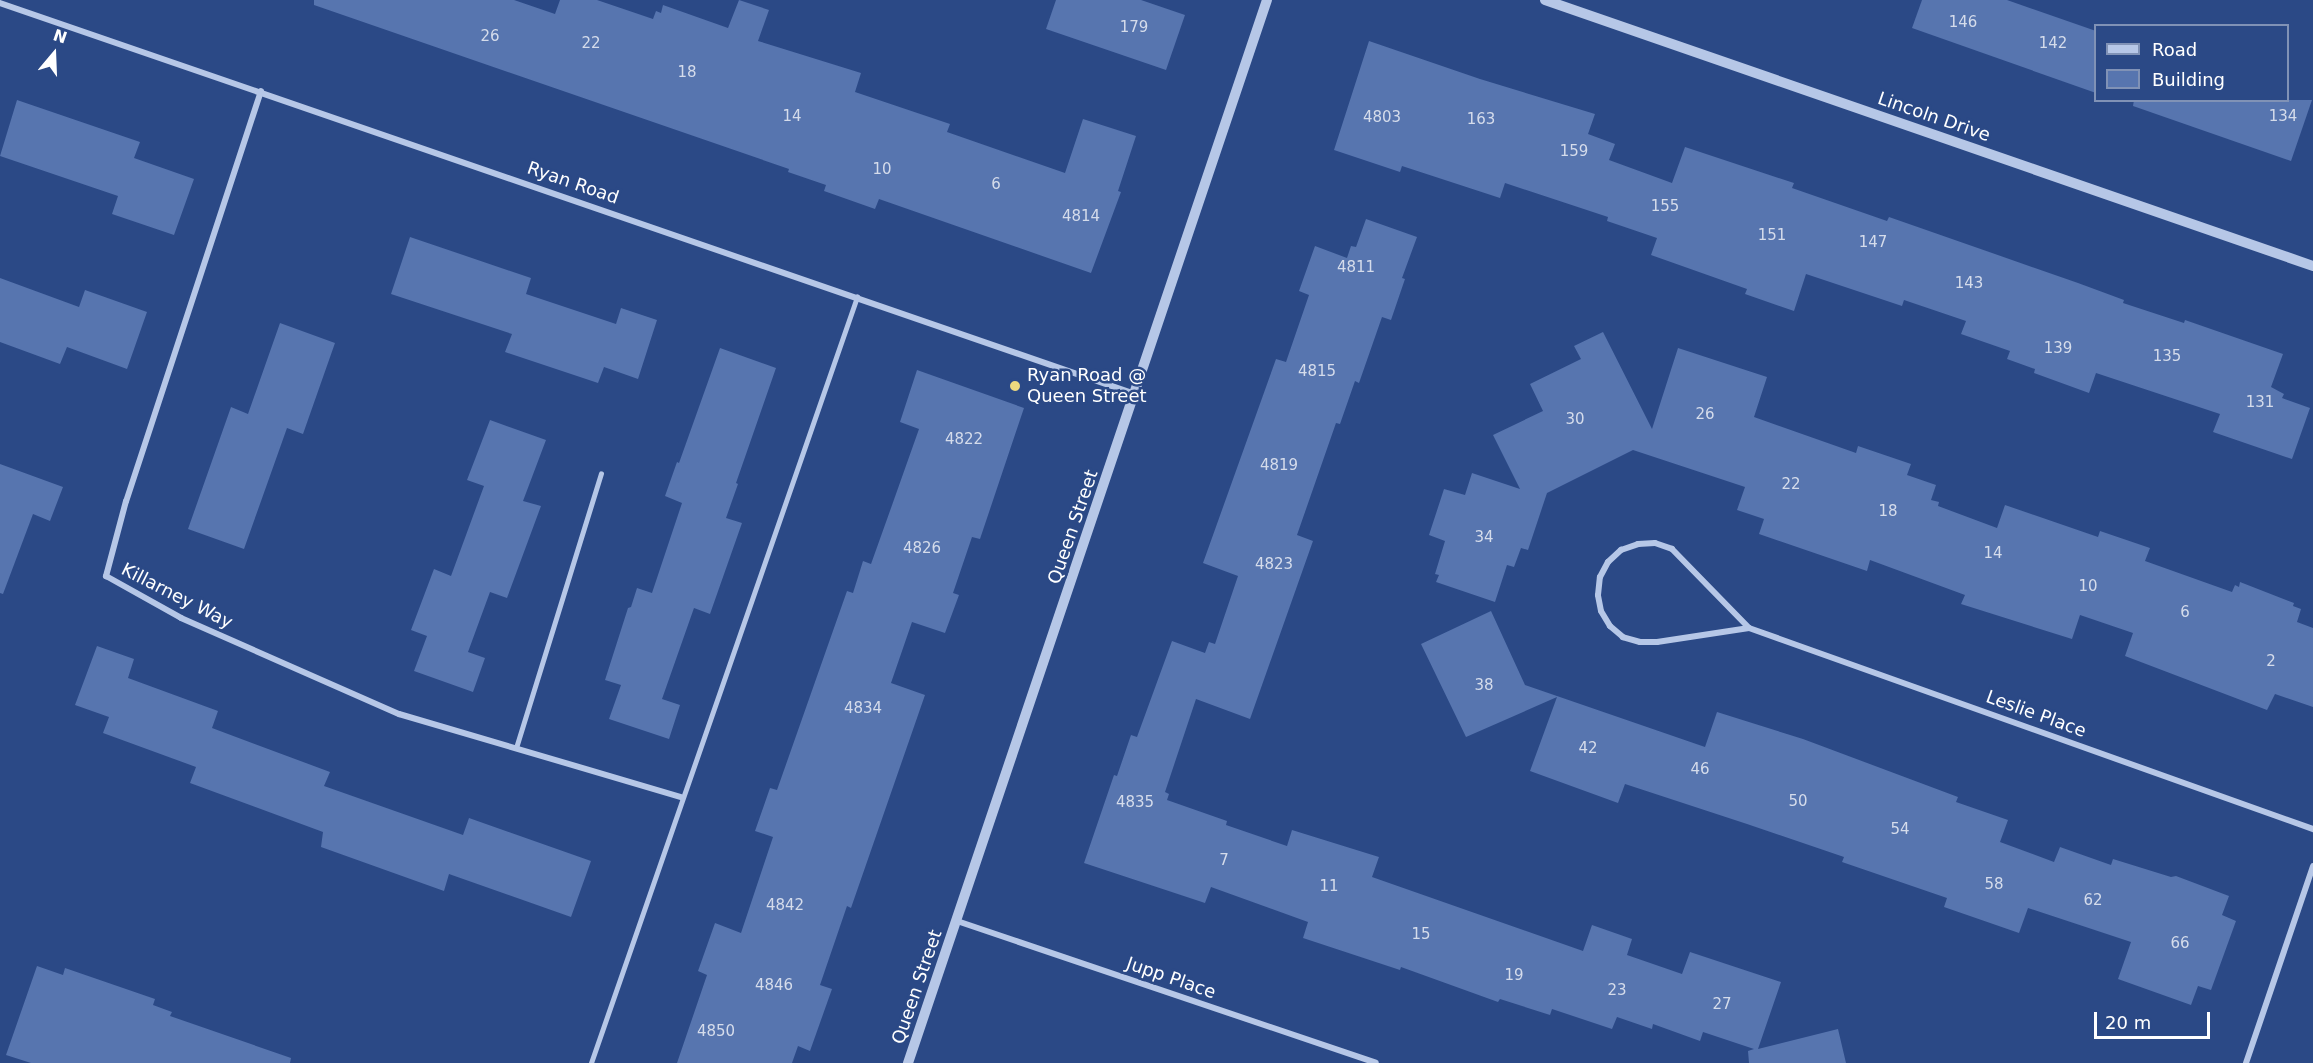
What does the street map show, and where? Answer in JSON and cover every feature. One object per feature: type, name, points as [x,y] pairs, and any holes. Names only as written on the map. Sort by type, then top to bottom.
[{"type":"street","name":"Queen Street","points":[[908,1063],[1267,0]]},
{"type":"street","name":"Lincoln Drive","points":[[1545,0],[2313,266]]},
{"type":"street","name":"Ryan Road","points":[[0,3],[261,91],[1135,395]]},
{"type":"street","name":"Killarney Way","points":[[261,91],[129,490],[106,576],[181,618],[399,714],[681,797]]},
{"type":"street","name":"Leslie Place","points":[[1749,628],[1658,642],[1640,642],[1623,637],[1610,626],[1601,611],[1598,595],[1600,577],[1608,562],[1622,550],[1638,544],[1655,543],[1685,560],[1749,628],[2313,829]]},
{"type":"street","points":[[2246,1063],[2313,866]]},
{"type":"street","name":"Jupp Place","points":[[957,921],[1376,1063]]},
{"type":"lane","points":[[591,1063],[681,797],[857,297]]},
{"type":"lane","points":[[516,748],[601,474]]},
{"type":"building","points":[[314,0],[514,0],[555,14],[560,0],[597,0],[653,19],[656,11],[661,13],[663,5],[728,28],[739,0],[769,10],[758,41],[861,73],[855,92],[950,124],[947,132],[1065,173],[1083,119],[1136,136],[1118,191],[1121,192],[1091,273],[879,199],[875,209],[824,191],[826,185],[788,172],[789,169],[314,5]]},
{"type":"building","points":[[1056,0],[1141,0],[1185,15],[1166,70],[1046,29]]},
{"type":"building","points":[[1922,0],[2007,0],[2094,30],[2094,92],[1912,28]]},
{"type":"building","points":[[1369,41],[1480,79],[1595,114],[1588,134],[1615,144],[1609,160],[1672,183],[1685,147],[1794,183],[1792,188],[1887,221],[1889,217],[2078,283],[2124,300],[2123,303],[2184,323],[2185,320],[2283,354],[2271,387],[2284,394],[2282,398],[2310,408],[2292,459],[2213,432],[2220,414],[2096,373],[2089,393],[2034,373],[2035,369],[2007,359],[2010,351],[1961,334],[1966,321],[1904,300],[1902,306],[1806,274],[1794,311],[1745,294],[1747,289],[1651,255],[1657,238],[1607,221],[1608,217],[1505,183],[1500,198],[1402,166],[1400,172],[1334,150]]},
{"type":"building","points":[[17,100],[140,142],[134,158],[194,179],[174,235],[112,214],[118,196],[0,156]]},
{"type":"building","points":[[2312,100],[2291,161],[2133,106],[2134,102]]},
{"type":"building","points":[[1366,219],[1417,237],[1402,278],[1405,279],[1391,320],[1382,317],[1359,383],[1355,381],[1340,424],[1336,423],[1297,535],[1313,541],[1250,719],[1196,699],[1165,792],[1169,794],[1167,800],[1227,821],[1226,825],[1287,846],[1292,830],[1379,857],[1372,877],[1583,951],[1592,925],[1632,939],[1627,955],[1682,974],[1690,952],[1781,982],[1758,1049],[1838,1029],[1846,1063],[1749,1063],[1748,1051],[1754,1049],[1703,1032],[1700,1041],[1653,1024],[1652,1029],[1617,1017],[1612,1029],[1552,1009],[1550,1015],[1500,999],[1498,1002],[1401,967],[1400,970],[1303,938],[1308,922],[1211,887],[1205,903],[1084,863],[1114,775],[1117,776],[1131,735],[1137,737],[1172,641],[1205,653],[1209,642],[1215,644],[1238,576],[1203,563],[1276,359],[1286,362],[1309,295],[1299,291],[1315,246],[1347,258],[1351,246],[1356,247]]},
{"type":"building","points":[[410,237],[531,278],[526,294],[616,324],[621,308],[657,320],[638,379],[604,367],[598,383],[505,352],[512,334],[391,294]]},
{"type":"building","points":[[0,278],[79,307],[85,290],[147,312],[127,369],[67,347],[60,364],[0,342]]},
{"type":"building","points":[[280,323],[335,343],[303,434],[287,428],[244,549],[188,529],[231,407],[248,414]]},
{"type":"building","points":[[1603,332],[1652,429],[1678,348],[1767,377],[1754,417],[1856,453],[1858,446],[1911,464],[1907,475],[1936,485],[1931,500],[1939,502],[1938,506],[1997,528],[2005,505],[2098,537],[2100,531],[2150,548],[2145,561],[2232,592],[2235,585],[2239,587],[2240,582],[2294,603],[2293,606],[2301,609],[2297,622],[2313,628],[2313,707],[2275,694],[2267,710],[2125,656],[2133,633],[2080,615],[2072,639],[1961,604],[1965,595],[1870,560],[1867,571],[1759,534],[1764,519],[1737,510],[1745,487],[1633,450],[1547,493],[1528,550],[1521,548],[1514,567],[1507,565],[1495,602],[1436,582],[1439,575],[1435,574],[1445,541],[1429,535],[1444,489],[1465,495],[1472,473],[1520,489],[1493,435],[1543,411],[1530,384],[1581,359],[1574,346]]},
{"type":"building","points":[[720,348],[776,368],[726,518],[742,523],[710,614],[694,608],[662,699],[680,705],[669,739],[609,719],[621,685],[605,680],[628,608],[631,607],[637,588],[652,593],[682,503],[665,496]]},
{"type":"building","points":[[917,370],[1024,408],[980,539],[972,537],[953,593],[959,595],[945,633],[912,622],[891,683],[925,695],[851,908],[847,906],[820,985],[832,989],[810,1051],[798,1046],[792,1063],[677,1063],[707,975],[698,971],[715,923],[741,933],[773,837],[755,831],[770,788],[777,790],[847,591],[853,593],[863,561],[871,564],[919,429],[900,422]]},
{"type":"building","points":[[490,420],[546,440],[523,501],[541,506],[507,598],[490,592],[468,652],[485,658],[473,692],[414,671],[427,636],[411,630],[434,569],[451,576],[484,486],[467,480]]},
{"type":"building","points":[[0,464],[63,487],[50,521],[33,514],[3,594],[0,593]]},
{"type":"building","points":[[1491,611],[1525,685],[1705,747],[1717,712],[1803,739],[1958,797],[1956,802],[2008,820],[2000,842],[2054,862],[2060,847],[2111,865],[2113,859],[2171,877],[2176,876],[2229,896],[2222,915],[2236,921],[2211,990],[2198,986],[2191,1005],[2118,979],[2131,942],[2028,908],[2019,933],[1944,907],[1947,898],[1842,862],[1844,857],[1747,824],[1625,784],[1618,803],[1530,771],[1557,697],[1466,737],[1421,644]]},
{"type":"building","points":[[97,646],[134,659],[128,678],[218,711],[212,728],[330,772],[324,786],[463,835],[469,818],[591,861],[571,917],[449,874],[444,891],[321,847],[323,832],[190,783],[196,767],[103,733],[109,717],[75,705]]},
{"type":"building","points":[[37,966],[63,975],[65,968],[155,999],[153,1005],[172,1012],[170,1016],[291,1058],[290,1063],[31,1063],[6,1055]]},
{"type":"place","name":"Ryan Road @ Queen Street","points":[[1015,386]]}]
